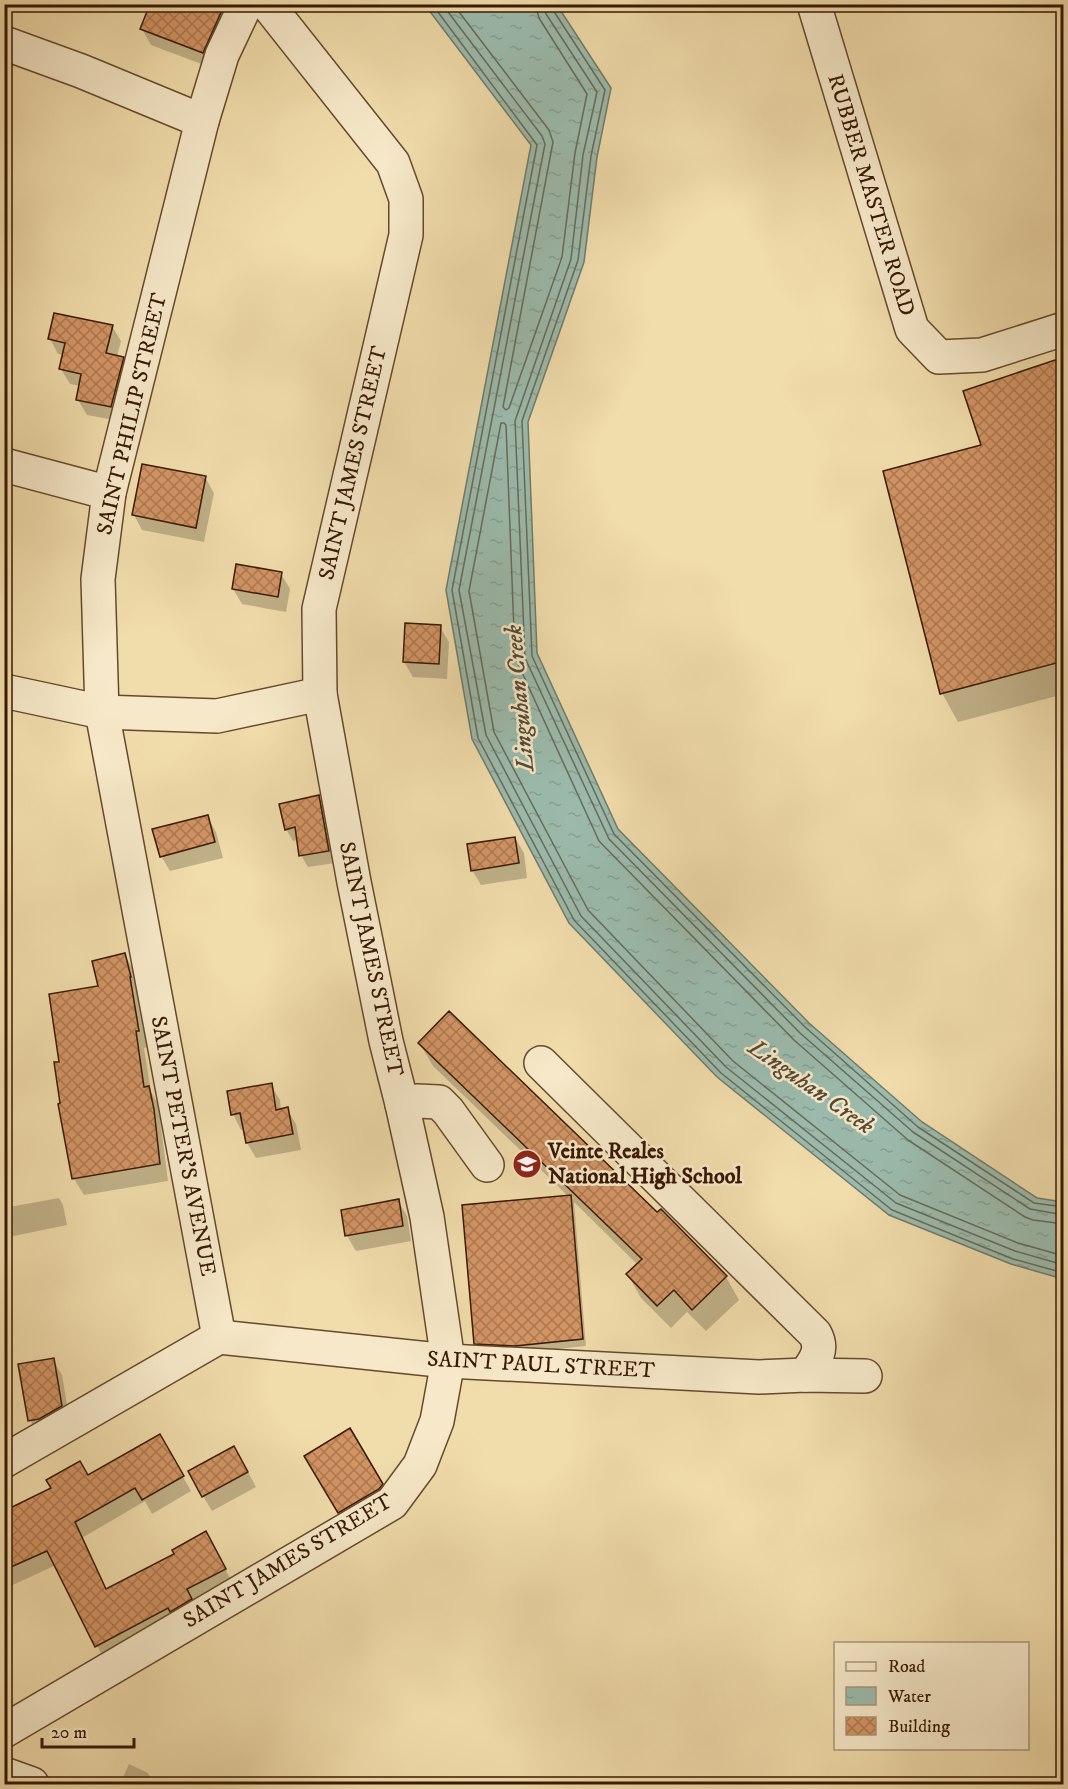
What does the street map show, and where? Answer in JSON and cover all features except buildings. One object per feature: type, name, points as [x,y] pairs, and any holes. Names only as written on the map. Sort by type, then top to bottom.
[{"type":"street","name":"SAINT PHILIP STREET","points":[[102,712],[98,579],[109,493],[202,121],[222,55],[246,4]]},
{"type":"street","name":"SAINT JAMES STREET","points":[[4,1731],[392,1503],[420,1465],[437,1421],[448,1361],[427,1217],[386,1041],[358,905],[320,694],[319,609],[406,235],[406,198],[393,163],[267,4]]},
{"type":"street","name":"RUBBER MASTER ROAD","points":[[814,4],[912,329],[939,357],[982,355],[1064,329]]},
{"type":"street","points":[[4,43],[81,71],[202,121]]},
{"type":"street","points":[[4,465],[109,493]]},
{"type":"street","points":[[4,691],[102,712],[217,716],[320,694]]},
{"type":"street","name":"SAINT PETER'S AVENUE","points":[[102,712],[219,1337]]},
{"type":"street","points":[[541,1063],[815,1334],[820,1346],[819,1353],[805,1375]]},
{"type":"street","points":[[402,1104],[417,1101],[439,1102],[487,1165]]},
{"type":"street","points":[[6,1454],[219,1337]]},
{"type":"street","name":"SAINT PAUL STREET","points":[[219,1337],[448,1361],[759,1377],[865,1376]]},
{"type":"street","points":[[4,1774],[32,1785]]},
{"type":"water","name":"Linguhan Creek","points":[[425,5],[557,5],[611,88],[597,157],[584,262],[528,422],[537,653],[618,829],[809,1023],[922,1122],[1037,1198],[1063,1202],[1063,1279],[1011,1264],[889,1215],[717,1077],[569,923],[472,739],[446,590],[531,145]]},
{"type":"place","name":"Veinte Reales National High School","points":[[527,1164]]}]
